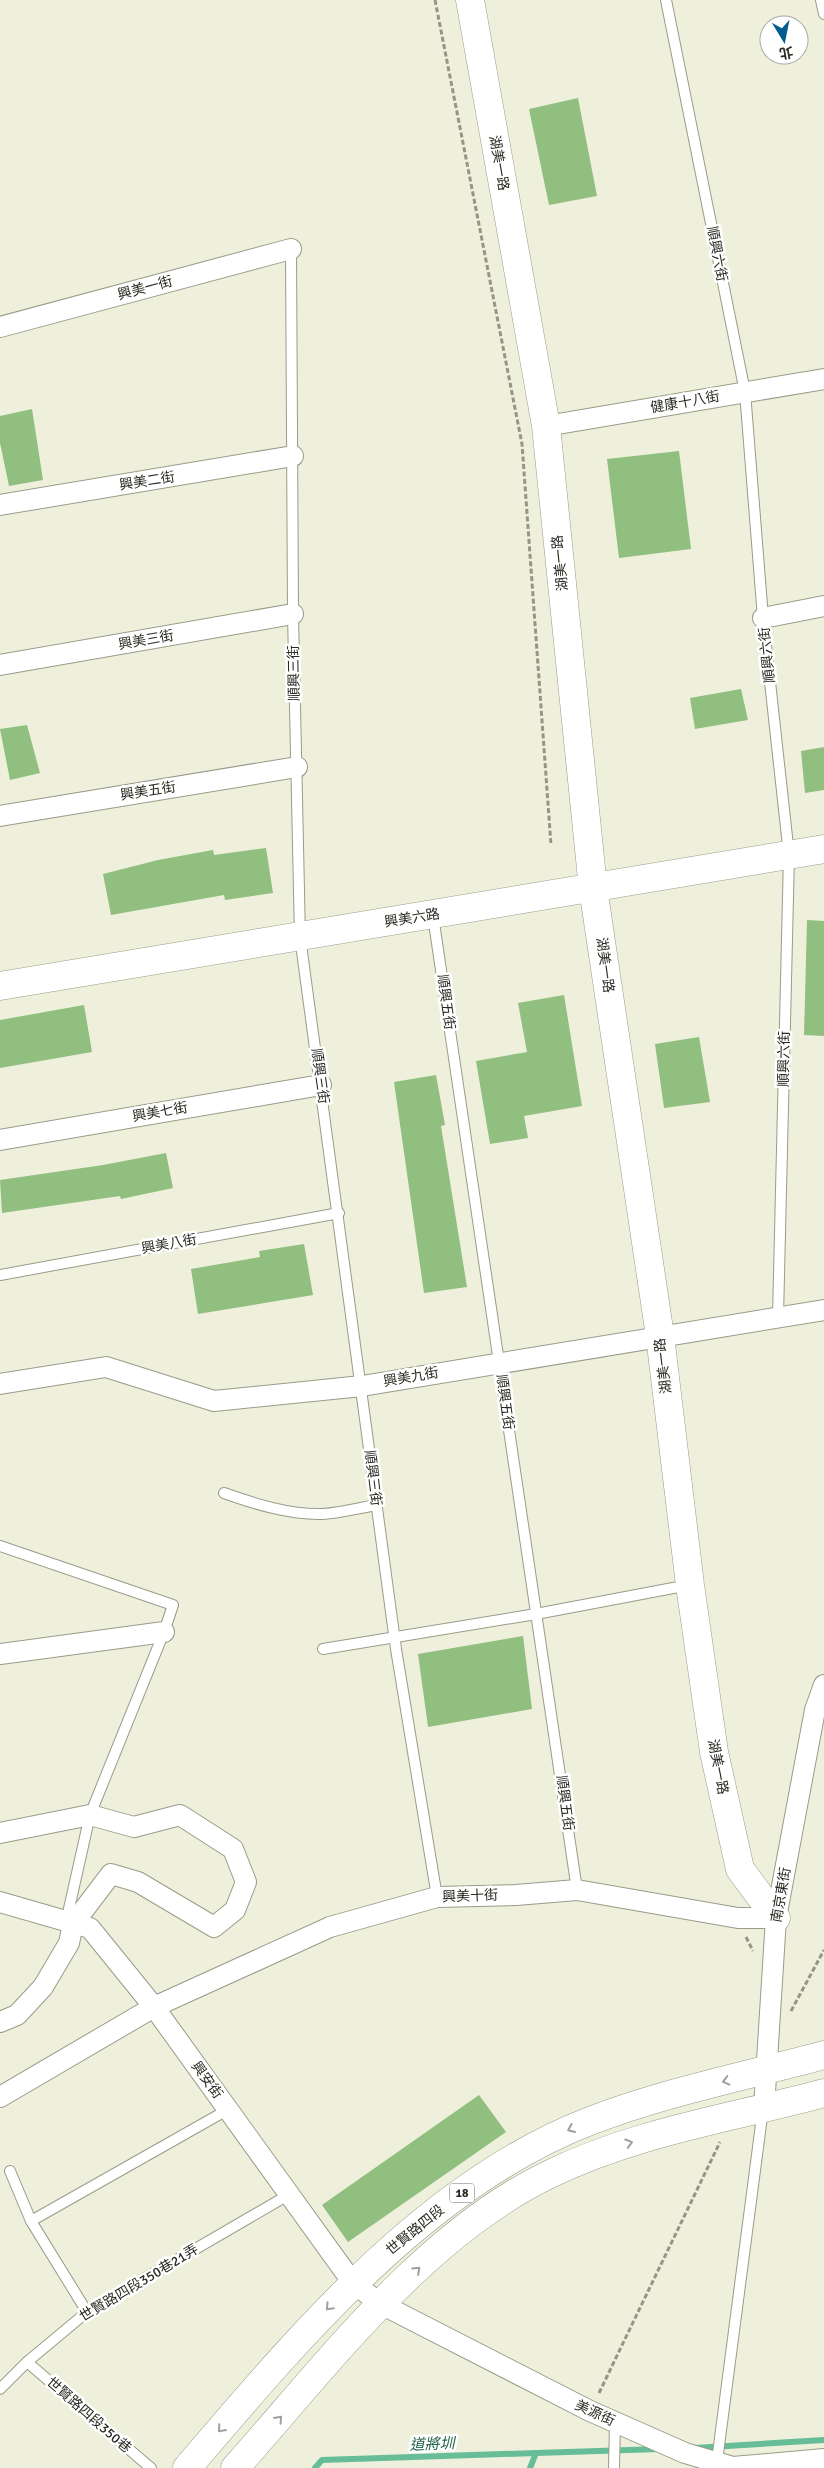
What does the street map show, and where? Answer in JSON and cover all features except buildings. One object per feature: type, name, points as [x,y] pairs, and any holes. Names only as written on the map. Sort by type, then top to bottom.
[{"type":"street","name":"湖美一路","points":[[470,0],[546,426],[593,888],[660,1336],[690,1585],[714,1752],[740,1869],[776,1918]]},
{"type":"street","name":"興美一街","points":[[0,327],[291,249]]},
{"type":"street","name":"健康十八街","points":[[546,426],[824,379]]},
{"type":"street","name":"興美二街","points":[[0,505],[293,456]]},
{"type":"street","points":[[763,618],[824,606]]},
{"type":"street","name":"興美三街","points":[[0,665],[293,614]]},
{"type":"street","name":"興美五街","points":[[0,816],[297,767]]},
{"type":"street","name":"興美六路","points":[[0,986],[824,849]]},
{"type":"street","name":"興美七街","points":[[0,1140],[321,1085]]},
{"type":"street","name":"興美九街","points":[[0,1384],[106,1367],[214,1400],[362,1386],[824,1310]]},
{"type":"street","points":[[0,1654],[164,1632]]},
{"type":"street","name":"南京東街","points":[[764,2108],[776,1918],[824,1685]]},
{"type":"street","points":[[0,1832],[90,1814],[134,1826],[180,1816],[233,1849],[246,1882],[235,1910],[214,1928],[138,1882],[111,1874],[69,1923],[69,1943],[43,1987],[17,2015],[0,2022]]},
{"type":"street","name":"興美十街","points":[[3,2095],[154,2007],[330,1927],[437,1897],[516,1895],[577,1890],[738,1918],[776,1918]]},
{"type":"street","name":"興安街","points":[[0,1902],[90,1928],[154,2007],[353,2283],[381,2304]]},
{"type":"street","name":"世賢路四段","points":[[187,2468],[287,2351],[353,2283],[473,2185],[533,2146],[589,2121],[645,2102],[824,2055]]},
{"type":"street","name":"世賢路四段","points":[[235,2468],[381,2304],[456,2233],[515,2192],[589,2157],[735,2114],[824,2093]]},
{"type":"street","name":"美源街","points":[[381,2304],[590,2411],[678,2450],[728,2466],[824,2459]]},
{"type":"lane","name":"順興六街","points":[[666,0],[745,392],[763,618],[789,855],[778,1317]]},
{"type":"lane","points":[[821,0],[824,14]]},
{"type":"lane","name":"順興三街","points":[[291,249],[293,614],[300,937],[339,1213],[395,1637],[437,1897]]},
{"type":"lane","name":"順興五街","points":[[432,915],[577,1890]]},
{"type":"lane","name":"興美八街","points":[[0,1275],[339,1213]]},
{"type":"lane","points":[[224,1493],[250,1502],[297,1512],[323,1514],[377,1505]]},
{"type":"lane","points":[[0,1546],[173,1605],[164,1632],[90,1814],[69,1923]]},
{"type":"lane","points":[[323,1649],[536,1614],[690,1585]]},
{"type":"lane","points":[[728,2466],[764,2108]]},
{"type":"lane","points":[[31,2221],[229,2109]]},
{"type":"lane","points":[[10,2171],[31,2221],[87,2312]]},
{"type":"lane","name":"世賢路四段350巷21弄","points":[[0,2388],[27,2362],[87,2312],[290,2194]]},
{"type":"lane","name":"世賢路四段350巷","points":[[27,2362],[151,2468]]},
{"type":"lane","points":[[614,2468],[615,2422]]},
{"type":"path","points":[[435,0],[522,444],[551,845]]},
{"type":"path","points":[[788,2016],[824,1950]]},
{"type":"path","points":[[590,2411],[735,2114]]},
{"type":"waterway","points":[[695,2448],[824,2440]]},
{"type":"waterway","points":[[536,2453],[660,2449]]},
{"type":"waterway","name":"道將圳","points":[[315,2468],[322,2460],[536,2453],[530,2468]]}]
